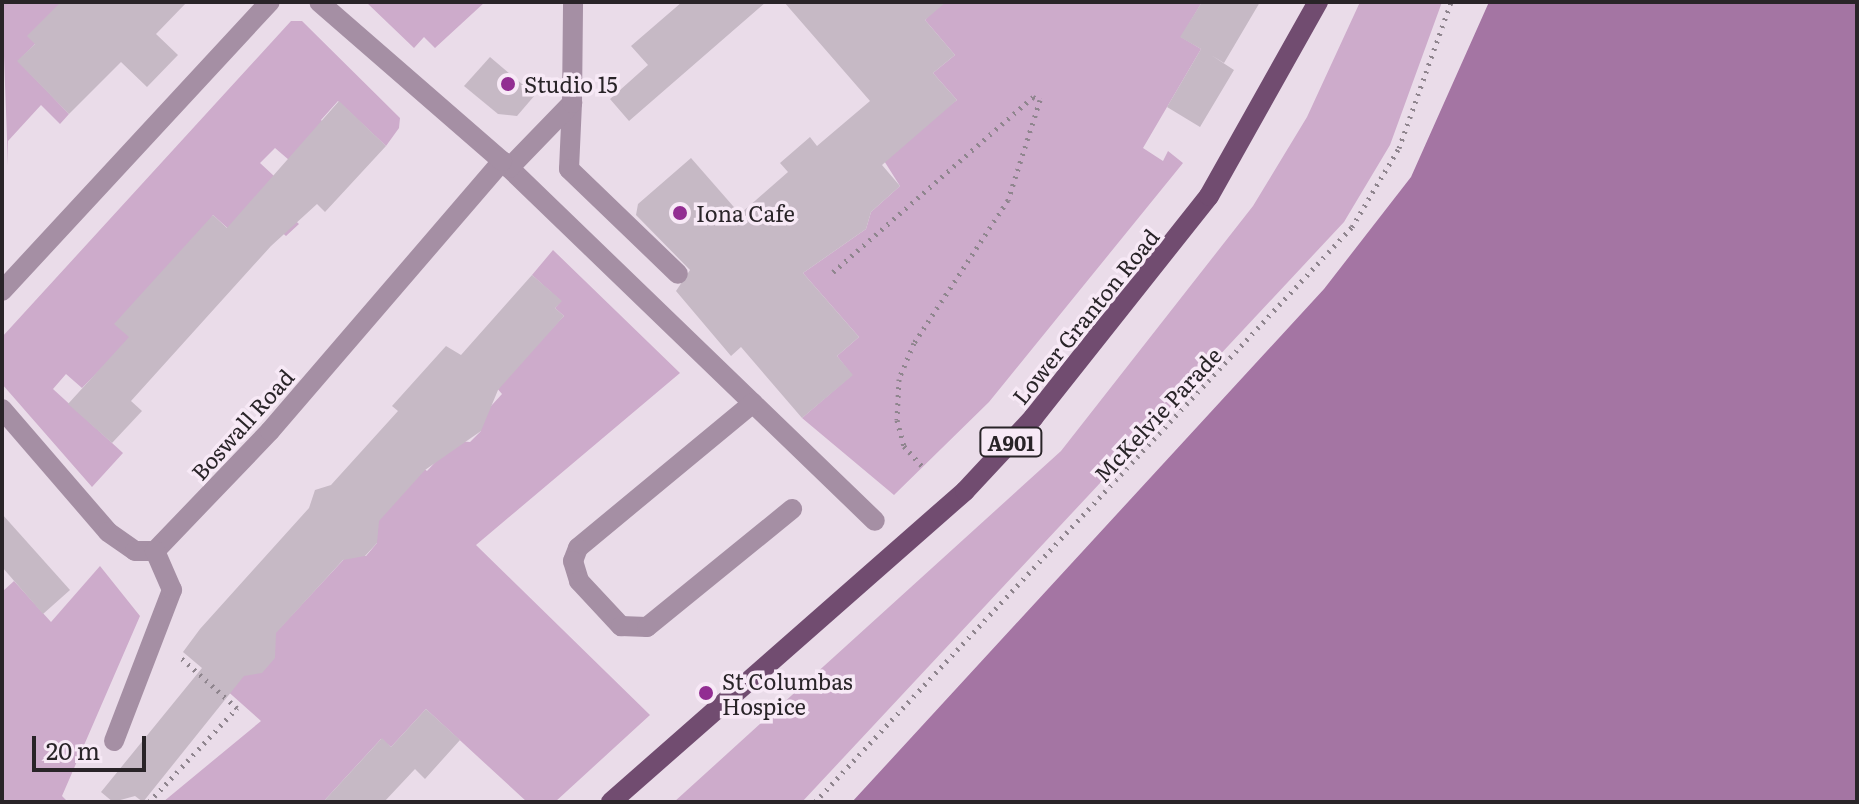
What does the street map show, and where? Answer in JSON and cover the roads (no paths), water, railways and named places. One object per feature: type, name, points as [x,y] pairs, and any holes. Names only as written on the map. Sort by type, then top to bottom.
[{"type":"main road","name":"Lower Granton Road","points":[[611,802],[965,491],[1033,418],[1209,196],[1318,2]]},
{"type":"street","points":[[2,291],[270,2]]},
{"type":"street","points":[[319,2],[506,165],[875,521]]},
{"type":"street","points":[[573,2],[569,169],[678,274]]},
{"type":"street","name":"Boswall Road","points":[[155,551],[270,431],[506,165],[572,103]]},
{"type":"street","points":[[753,403],[578,548],[573,561],[579,581],[621,626],[647,627],[792,509]]},
{"type":"street","points":[[2,409],[108,532],[135,551],[155,551],[172,590],[114,741]]},
{"type":"place","name":"Studio 15","points":[[508,84]]},
{"type":"place","name":"Iona Cafe","points":[[680,213]]},
{"type":"place","name":"St Columbas Hospice","points":[[706,693]]}]
